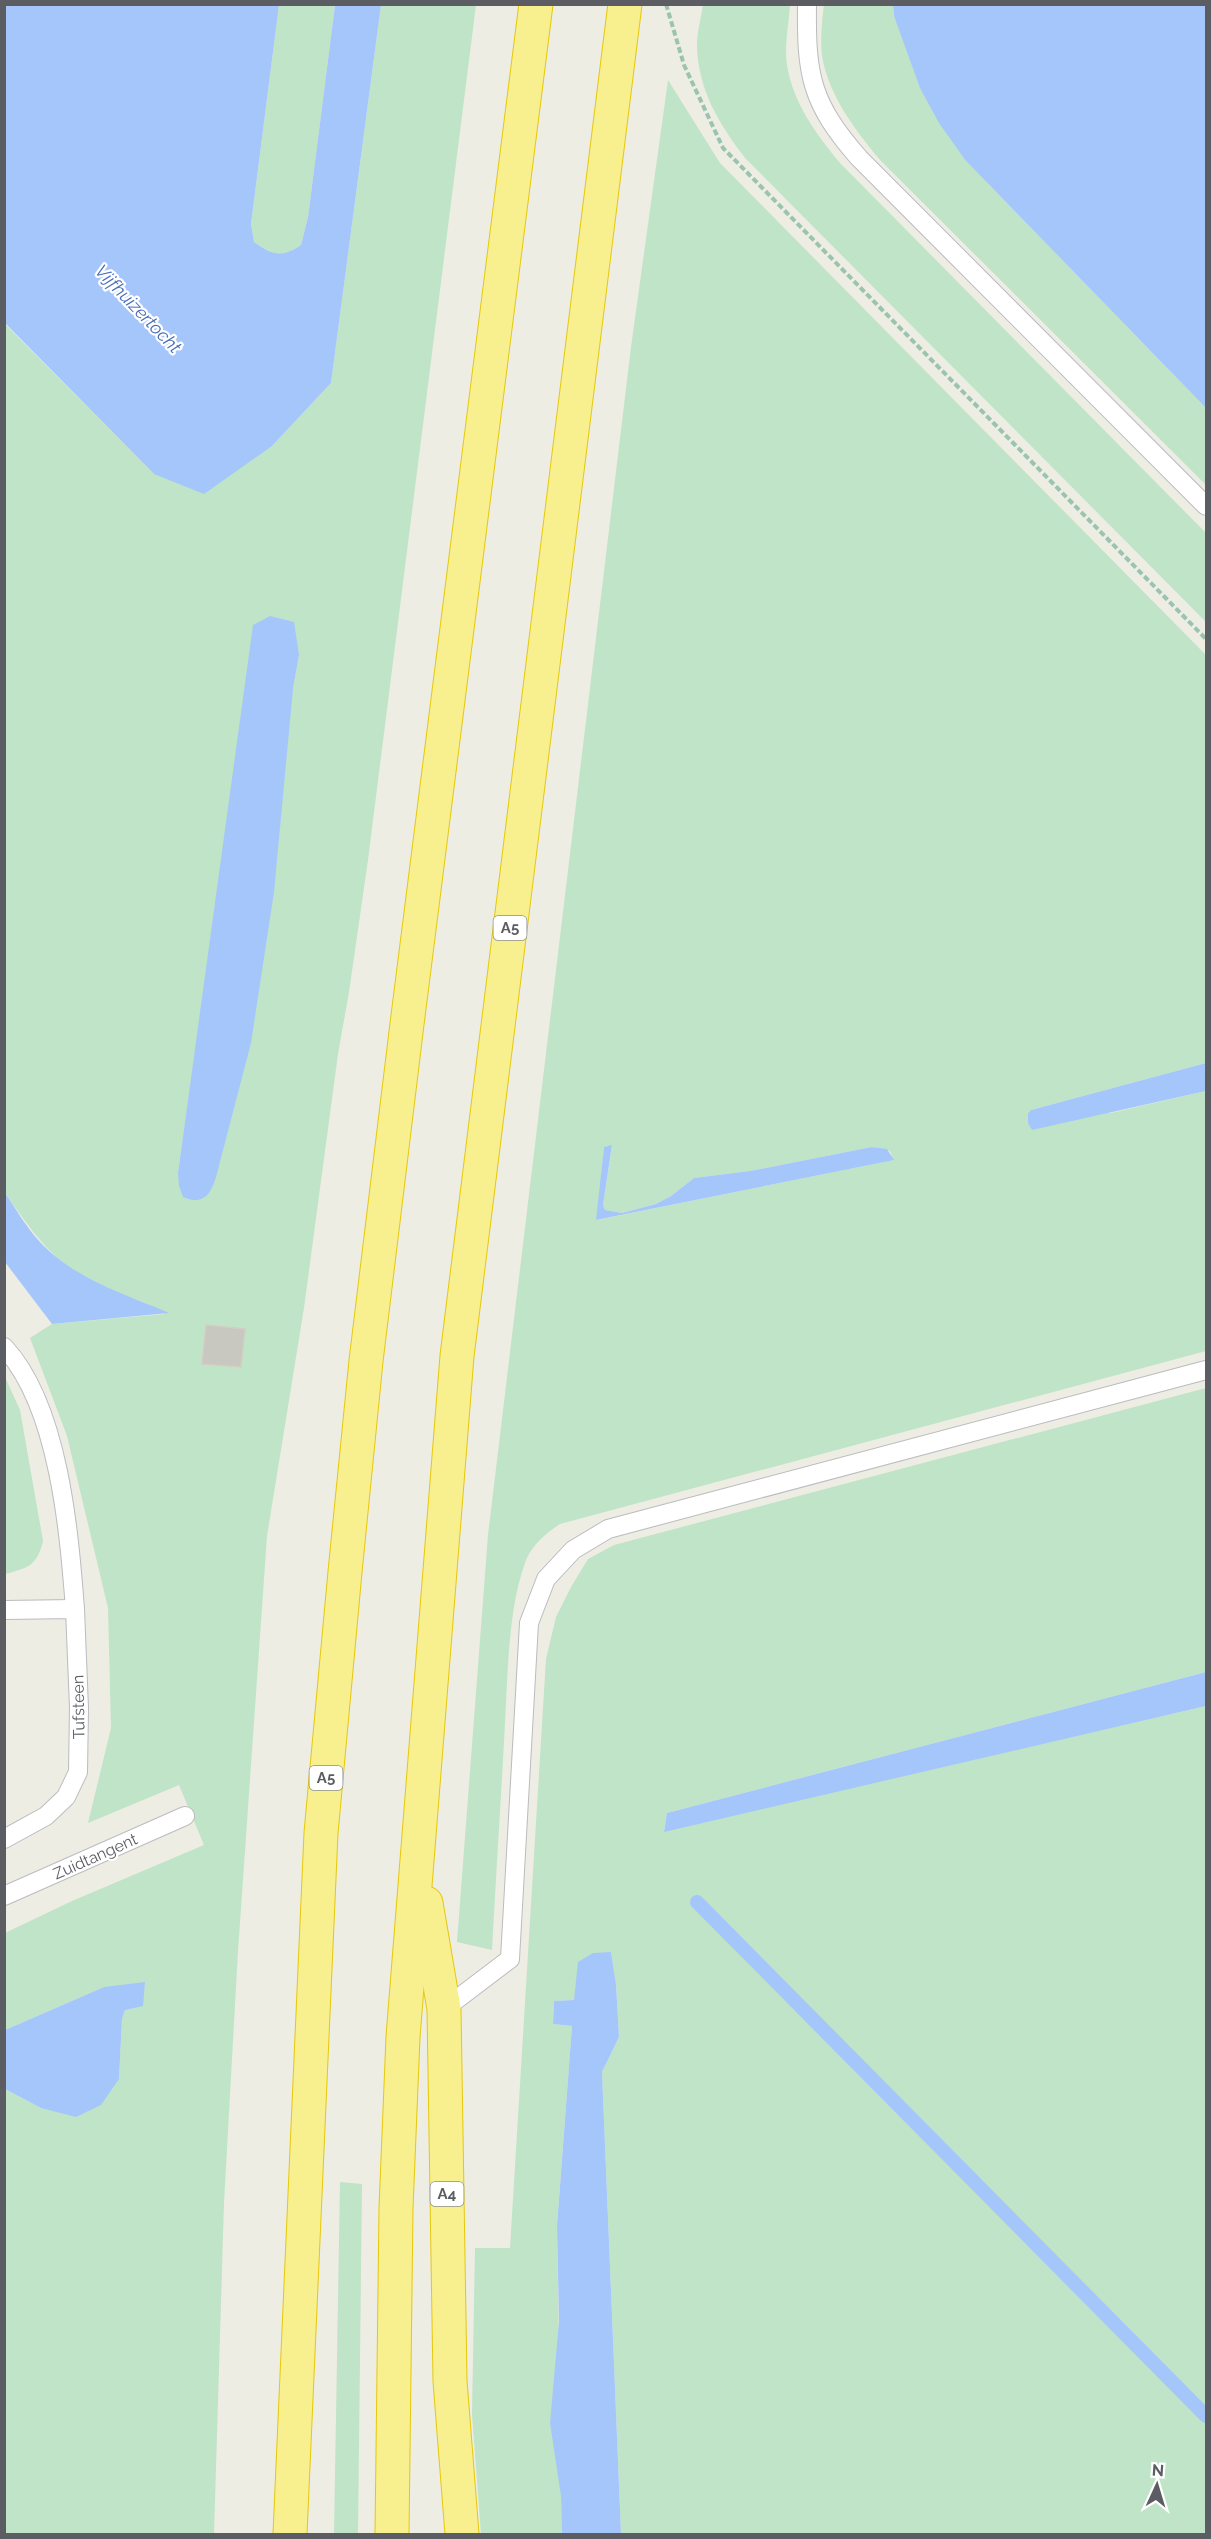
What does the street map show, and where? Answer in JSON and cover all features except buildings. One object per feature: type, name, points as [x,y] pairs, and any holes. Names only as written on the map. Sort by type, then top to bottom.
[{"type":"highway","name":"A5","points":[[290,2535],[321,1833],[345,1572],[366,1361],[404,1047],[536,4]]},
{"type":"highway","name":"A5","points":[[392,2535],[396,2208],[403,2037],[457,1356],[625,4]]},
{"type":"highway","name":"A4","points":[[417,1854],[444,2009],[450,2381],[462,2535]]},
{"type":"lane","points":[[807,4],[806,55],[816,94],[835,130],[859,158],[1206,506]]},
{"type":"lane","name":"Tufsteen","points":[[4,1347],[19,1364],[38,1407],[53,1452],[66,1519],[75,1609],[79,1708],[78,1772],[66,1797],[46,1816],[4,1839]]},
{"type":"lane","points":[[444,2009],[510,1959],[529,1623],[546,1578],[573,1550],[608,1529],[1206,1370]]},
{"type":"lane","points":[[4,1610],[75,1609]]},
{"type":"lane","name":"Zuidtangent","points":[[4,1896],[185,1816]]},
{"type":"path","points":[[666,4],[684,65],[723,148],[1206,639]]},
{"type":"green space","points":[[279,5],[335,5],[308,217],[301,245],[283,253],[266,250],[254,242],[251,224]]},
{"type":"green space","points":[[381,5],[476,5],[368,860],[338,1054],[304,1308],[267,1536],[238,1951],[224,2203],[214,2534],[5,2534],[5,2089],[41,2108],[119,2079],[122,2019],[125,2010],[104,1987],[5,2030],[5,1933],[72,1901],[204,1845],[179,1785],[88,1823],[111,1728],[108,1608],[67,1436],[30,1338],[52,1324],[165,1314],[148,1304],[88,1280],[62,1262],[41,1241],[5,1193],[4,323],[154,474],[260,453],[272,446],[331,383]],"holes":[[[299,655],[293,689],[178,1173],[214,917]]]},
{"type":"green space","points":[[703,5],[790,5],[786,51],[790,79],[800,105],[831,152],[1206,533],[1206,622],[746,159],[719,120],[701,78],[697,46]]},
{"type":"green space","points":[[824,5],[893,5],[894,16],[966,161],[1206,408],[1206,485],[871,149],[844,112],[825,71],[821,43]]},
{"type":"green space","points":[[668,80],[720,163],[1206,655],[1206,1063],[1031,1110],[1111,1113],[1206,1091],[1206,1351],[560,1524],[545,1535],[532,1549],[526,1560],[512,1619],[492,1950],[457,1942],[488,1535],[631,347]],"holes":[[[612,1146],[603,1205],[605,1210],[622,1213],[656,1204],[671,1196],[694,1178],[750,1171],[873,1147],[890,1151],[893,1160],[597,1220],[604,1147]]]},
{"type":"green space","points":[[4,1375],[20,1410],[43,1541],[38,1556],[30,1565],[5,1574]]},
{"type":"green space","points":[[1206,1388],[1206,1672],[667,1813],[664,1831],[1206,1706],[1206,2534],[621,2534],[602,2072],[619,2037],[616,1984],[611,1952],[574,2000],[554,2001],[553,2024],[572,2026],[557,2225],[562,2534],[481,2534],[472,2414],[475,2248],[510,2248],[546,1659],[556,1617],[588,1559],[614,1545]]},
{"type":"green space","points":[[340,2182],[362,2184],[358,2534],[334,2534]]},
{"type":"water","name":"Vijfhuizertocht","points":[[4,5],[279,5],[251,224],[254,242],[266,250],[283,253],[301,245],[308,217],[335,5],[381,5],[331,383],[272,446],[204,494],[154,474],[5,323]]},
{"type":"water","points":[[893,5],[1206,5],[1206,408],[966,161],[939,123],[920,88],[894,16]]},
{"type":"water","points":[[270,616],[294,622],[299,655],[293,689],[274,892],[251,1043],[212,1189],[205,1197],[196,1200],[183,1197],[178,1173],[253,625]]},
{"type":"water","points":[[1206,1063],[1206,1091],[1032,1130],[1028,1123],[1028,1114],[1031,1110]]},
{"type":"water","points":[[612,1145],[603,1205],[605,1210],[622,1213],[656,1204],[671,1196],[694,1178],[750,1171],[872,1147],[887,1149],[894,1160],[596,1220],[604,1147]]},
{"type":"water","points":[[5,1193],[40,1242],[69,1266],[101,1284],[169,1313],[52,1324],[5,1262]]},
{"type":"water","points":[[1206,1672],[1206,1706],[664,1832],[667,1813]]},
{"type":"water","points":[[611,1952],[616,1984],[619,2037],[602,2072],[621,2534],[562,2534],[561,2496],[550,2423],[559,2322],[557,2226],[572,2026],[553,2024],[554,2001],[574,2000],[578,1962],[593,1953]]},
{"type":"water","points":[[145,1982],[143,2006],[125,2010],[122,2019],[119,2079],[101,2105],[76,2117],[41,2108],[5,2089],[5,2030],[104,1987]]},
{"type":"waterway","points":[[697,1902],[1206,2416]]}]
